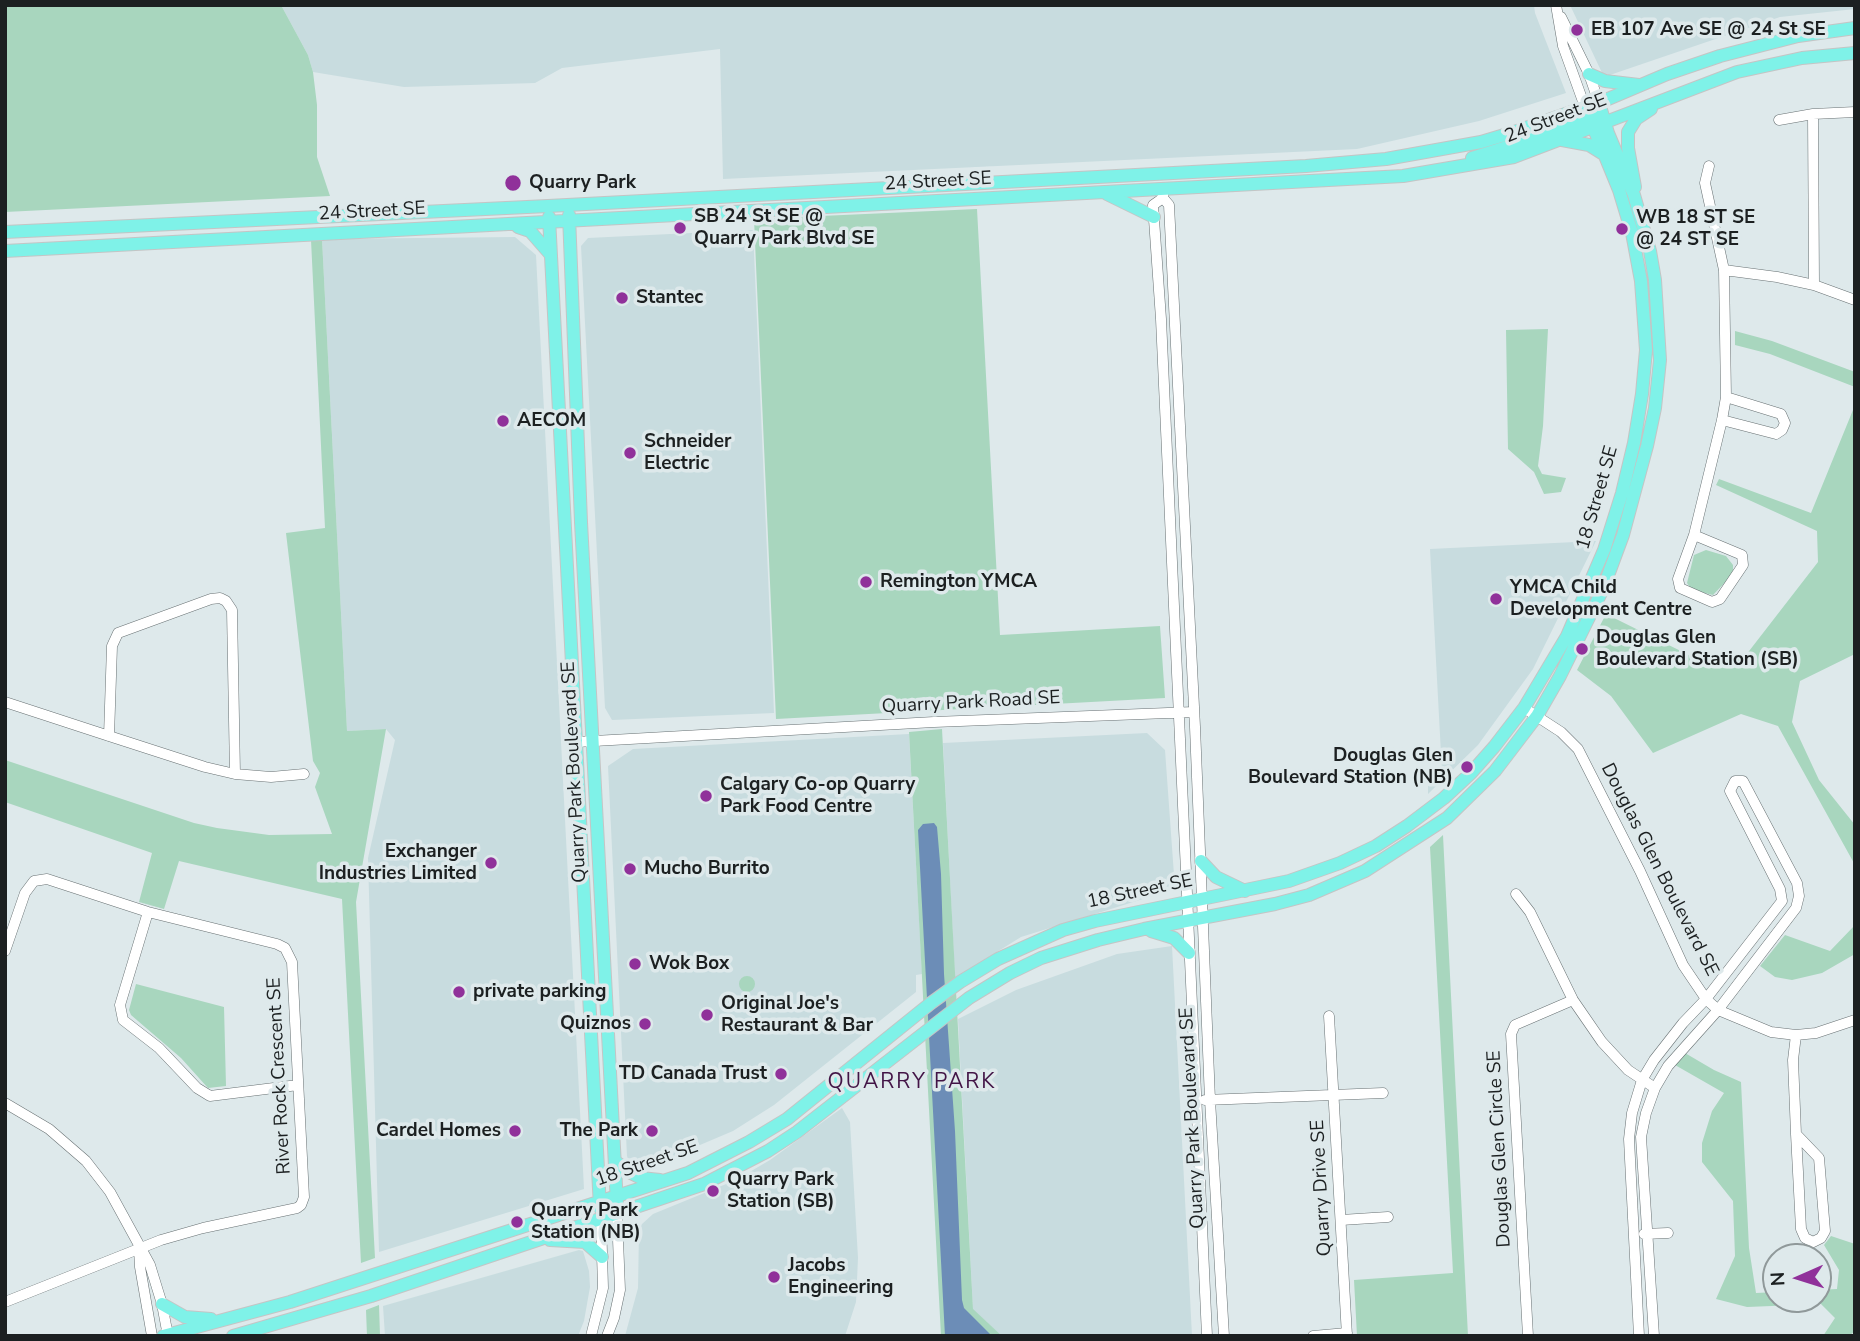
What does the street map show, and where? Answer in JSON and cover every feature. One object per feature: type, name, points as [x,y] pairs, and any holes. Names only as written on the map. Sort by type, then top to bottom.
[{"type":"main road","name":"24 Street SE","points":[[5,251],[1104,192],[1163,193],[1403,176],[1514,157],[1562,139],[1593,118],[1599,103],[1643,85],[1720,56],[1798,36],[1855,28]]},
{"type":"main road","name":"24 Street SE","points":[[5,232],[1306,166],[1386,159],[1593,118],[1679,93],[1737,72],[1802,58],[1855,53]]},
{"type":"main road","points":[[1588,74],[1619,84],[1643,85]]},
{"type":"main road","points":[[1634,195],[1636,183],[1628,148],[1628,132],[1636,119],[1679,93]]},
{"type":"main road","name":"18 Street SE","points":[[166,1335],[313,1295],[664,1181],[715,1160],[787,1119],[931,1003],[998,959],[1063,930],[1109,917],[1289,881],[1340,863],[1376,846],[1407,826],[1471,774],[1524,708],[1567,636],[1604,550],[1622,493],[1642,394],[1646,350],[1637,260],[1619,190],[1593,118],[1599,103]]},
{"type":"main road","points":[[1452,169],[1468,160],[1593,118]]},
{"type":"main road","name":"18 Street SE","points":[[233,1336],[371,1296],[704,1184],[768,1151],[840,1100],[969,998],[1010,973],[1075,946],[1144,929],[1275,904],[1337,884],[1388,858],[1432,829],[1474,793],[1495,771],[1536,716],[1580,639],[1603,589],[1626,525],[1655,408],[1660,360],[1655,280],[1650,251],[1634,195],[1593,118]]},
{"type":"main road","points":[[1562,139],[1589,145],[1605,155]]},
{"type":"main road","points":[[1104,192],[1154,217]]},
{"type":"main road","name":"Quarry Park Boulevard SE","points":[[569,204],[581,522],[617,1214]]},
{"type":"main road","name":"Quarry Park Boulevard SE","points":[[548,206],[601,1219]]},
{"type":"main road","points":[[513,224],[530,231],[552,256]]},
{"type":"main road","points":[[1201,861],[1216,877],[1245,891]]},
{"type":"main road","points":[[1144,929],[1167,934],[1189,953]]},
{"type":"main road","points":[[615,1161],[641,1178],[664,1181]]},
{"type":"main road","points":[[536,1240],[585,1242],[602,1257]]},
{"type":"main road","points":[[162,1304],[184,1317],[225,1320]]},
{"type":"street","points":[[1557,8],[1599,103]]},
{"type":"street","points":[[1557,8],[1563,46],[1593,118]]},
{"type":"street","points":[[1779,120],[1855,111]]},
{"type":"street","points":[[1813,114],[1814,285]]},
{"type":"street","points":[[1694,535],[1742,555],[1743,565],[1720,599],[1712,602],[1679,589],[1678,579],[1694,535],[1726,397],[1724,270],[1706,183],[1709,166]]},
{"type":"street","points":[[1163,193],[1169,205],[1201,861],[1195,900],[1180,713],[1153,205],[1163,193]]},
{"type":"street","points":[[1724,270],[1814,285],[1855,300]]},
{"type":"street","points":[[1722,420],[1776,434],[1782,430],[1785,423],[1781,414],[1726,397]]},
{"type":"street","points":[[1169,502],[1184,501]]},
{"type":"street","points":[[109,736],[112,646],[118,633],[172,615],[211,598],[220,598],[226,601],[232,610],[235,774]]},
{"type":"street","points":[[5,702],[205,767],[235,774],[271,777],[304,774]]},
{"type":"street","name":"Douglas Glen Boulevard SE","points":[[1524,708],[1561,732],[1578,749],[1640,871],[1683,965],[1706,999],[1718,1010],[1770,1032],[1796,1035],[1816,1033],[1855,1020]]},
{"type":"street","name":"Quarry Park Road SE","points":[[576,742],[934,722],[1194,712]]},
{"type":"street","points":[[1639,1336],[1629,1139],[1632,1113],[1642,1080],[1654,1060],[1706,999],[1782,901],[1780,889],[1730,791],[1735,781],[1744,781],[1797,883],[1799,896],[1796,908],[1718,1010],[1668,1066],[1654,1088],[1642,1137],[1654,1336]]},
{"type":"street","points":[[1754,842],[1770,833]]},
{"type":"street","name":"River Rock Crescent SE","points":[[5,951],[26,893],[34,881],[47,878],[148,912],[277,944],[288,951],[292,962],[304,1197],[301,1205],[292,1210],[202,1228],[139,1247]]},
{"type":"street","points":[[1516,894],[1530,912],[1573,1000],[1602,1042],[1628,1070],[1654,1088]]},
{"type":"street","name":"Quarry Park Boulevard SE","points":[[1195,900],[1203,917],[1210,1100],[1224,1336]]},
{"type":"street","name":"Quarry Park Boulevard SE","points":[[1195,900],[1187,922],[1207,1336]]},
{"type":"street","points":[[1782,901],[1796,908]]},
{"type":"street","points":[[148,912],[120,1005],[120,1013],[125,1022],[159,1048],[197,1088],[210,1096],[298,1085]]},
{"type":"street","name":"Douglas Glen Circle SE","points":[[1528,1336],[1511,1034],[1516,1025],[1573,1000]]},
{"type":"street","points":[[1329,1016],[1335,1094],[1383,1093]]},
{"type":"street","points":[[1796,1035],[1793,1060],[1796,1134],[1801,1229],[1805,1238],[1813,1242],[1821,1238],[1825,1231],[1819,1158],[1796,1134]]},
{"type":"street","name":"Quarry Drive SE","points":[[1196,1099],[1335,1094],[1347,1334]]},
{"type":"street","points":[[5,1103],[49,1129],[86,1161],[118,1204],[156,1280],[166,1335]]},
{"type":"street","name":"Quarry Park Boulevard SE","points":[[607,1336],[620,1290],[617,1214]]},
{"type":"street","points":[[1341,1220],[1388,1217]]},
{"type":"street","name":"Quarry Park Boulevard SE","points":[[591,1336],[603,1288],[601,1219]]},
{"type":"street","points":[[1634,1235],[1668,1233]]},
{"type":"street","points":[[5,1302],[139,1247]]},
{"type":"street","points":[[139,1247],[139,1267],[152,1336]]},
{"type":"street","points":[[1314,1336],[1347,1334]]},
{"type":"shaded area","points":[[281,5],[1534,5],[1566,93],[1479,121],[1357,149],[723,179],[720,49],[562,68],[535,83],[404,87],[313,72],[308,55]]},
{"type":"shaded area","points":[[1570,5],[1855,5],[1855,9],[1780,17],[1604,77]]},
{"type":"shaded area","points":[[753,230],[774,713],[612,720],[605,708],[581,246],[588,238]]},
{"type":"shaded area","points":[[515,237],[536,255],[584,1189],[379,1252],[368,858],[395,740],[386,729],[347,731],[322,239]]},
{"type":"shaded area","points":[[1596,541],[1533,669],[1478,745],[1428,794],[1428,774],[1442,772],[1430,549]]},
{"type":"shaded area","points":[[1147,733],[1165,750],[1175,889],[1021,937],[955,978],[943,743]]},
{"type":"shaded area","points":[[909,734],[922,974],[916,975],[916,992],[774,1105],[733,1131],[648,1167],[629,1162],[608,766],[633,749]]},
{"type":"shaded area","points":[[1172,946],[1192,1336],[1002,1336],[973,1310],[958,1019],[1016,990],[1117,954]]},
{"type":"shaded area","points":[[842,1108],[850,1122],[858,1258],[856,1302],[845,1336],[625,1336],[638,1288],[639,1231],[642,1224],[653,1214],[736,1180],[770,1160]]},
{"type":"shaded area","points":[[583,1251],[589,1271],[590,1287],[584,1321],[578,1336],[385,1336],[383,1306]]},
{"type":"green space","points":[[5,5],[281,5],[308,55],[313,72],[317,105],[317,157],[330,196],[5,212]]},
{"type":"green space","points":[[977,209],[1000,635],[1160,626],[1165,698],[776,719],[754,219]]},
{"type":"green space","points":[[322,239],[347,731],[386,729],[356,902],[375,1258],[361,1263],[342,899],[179,861],[164,909],[139,902],[152,853],[5,802],[5,760],[194,823],[269,835],[332,834],[315,787],[320,773],[313,761],[286,533],[325,528],[311,240]]},
{"type":"green space","points":[[1548,329],[1538,466],[1542,474],[1566,478],[1561,492],[1544,494],[1534,472],[1508,449],[1506,330]]},
{"type":"green space","points":[[1735,331],[1772,341],[1855,372],[1855,387],[1770,354],[1735,345]]},
{"type":"green space","points":[[1855,405],[1855,654],[1800,681],[1792,722],[1819,780],[1855,825],[1855,865],[1778,726],[1741,714],[1653,753],[1611,696],[1577,670],[1606,614],[1707,664],[1746,655],[1818,562],[1817,531],[1716,485],[1719,479],[1811,513]]},
{"type":"green space","points":[[1706,550],[1726,556],[1733,565],[1733,574],[1713,595],[1692,590],[1687,583],[1694,555]]},
{"type":"green space","points":[[942,729],[973,1309],[1002,1336],[941,1336],[909,732]]},
{"type":"green space","points":[[1443,835],[1468,1336],[1357,1336],[1354,1280],[1453,1273],[1430,847]]},
{"type":"green space","points":[[1855,925],[1855,954],[1822,973],[1792,980],[1775,977],[1760,966],[1785,935],[1830,951]]},
{"type":"green space","points":[[744,976],[750,976],[755,984],[753,990],[744,992],[739,987],[739,981]]},
{"type":"green space","points":[[136,984],[224,1007],[226,1086],[208,1088],[181,1058],[131,1015],[129,1010]]},
{"type":"green space","points":[[1685,1053],[1741,1082],[1749,1248],[1756,1293],[1762,1293],[1762,1306],[1747,1307],[1716,1299],[1735,1256],[1733,1201],[1702,1162],[1702,1143],[1712,1111],[1724,1093],[1675,1065]]},
{"type":"green space","points":[[1831,1236],[1855,1244],[1855,1331],[1849,1336],[1823,1336],[1835,1318],[1830,1313],[1832,1289],[1837,1289],[1839,1270],[1832,1258],[1832,1243],[1826,1243]]},
{"type":"green space","points":[[379,1305],[380,1336],[367,1336],[366,1310]]},
{"type":"water","points":[[934,823],[937,827],[941,874],[962,1300],[964,1308],[992,1336],[945,1336],[918,830],[923,824]]},
{"type":"place","name":"EB 107 Ave SE @ 24 St SE","points":[[1577,30]]},
{"type":"place","name":"Quarry Park","points":[[513,183]]},
{"type":"place","name":"SB 24 St SE @ Quarry Park Blvd SE","points":[[680,228]]},
{"type":"place","name":"WB 18 ST SE @ 24 ST SE","points":[[1622,229]]},
{"type":"place","name":"Stantec","points":[[622,298]]},
{"type":"place","name":"AECOM","points":[[503,421]]},
{"type":"place","name":"Schneider Electric","points":[[630,453]]},
{"type":"place","name":"Remington YMCA","points":[[866,582]]},
{"type":"place","name":"YMCA Child Development Centre","points":[[1496,599]]},
{"type":"place","name":"Douglas Glen Boulevard Station (SB)","points":[[1582,649]]},
{"type":"place","name":"Douglas Glen Boulevard Station (NB)","points":[[1467,767]]},
{"type":"place","name":"Calgary Co-op Quarry Park Food Centre","points":[[706,796]]},
{"type":"place","name":"Exchanger Industries Limited","points":[[491,863]]},
{"type":"place","name":"Mucho Burrito","points":[[630,869]]},
{"type":"place","name":"Wok Box","points":[[635,964]]},
{"type":"place","name":"private parking","points":[[459,992]]},
{"type":"place","name":"Original Joe's Restaurant & Bar","points":[[707,1015]]},
{"type":"place","name":"Quiznos","points":[[645,1024]]},
{"type":"place","name":"TD Canada Trust","points":[[781,1074]]},
{"type":"place","name":"Cardel Homes","points":[[515,1131]]},
{"type":"place","name":"The Park","points":[[652,1131]]},
{"type":"place","name":"Quarry Park Station (SB)","points":[[713,1191]]},
{"type":"place","name":"Quarry Park Station (NB)","points":[[517,1222]]},
{"type":"place","name":"Jacobs Engineering","points":[[774,1277]]},
{"type":"district","name":"QUARRY PARK","points":[[912,1083]]}]
